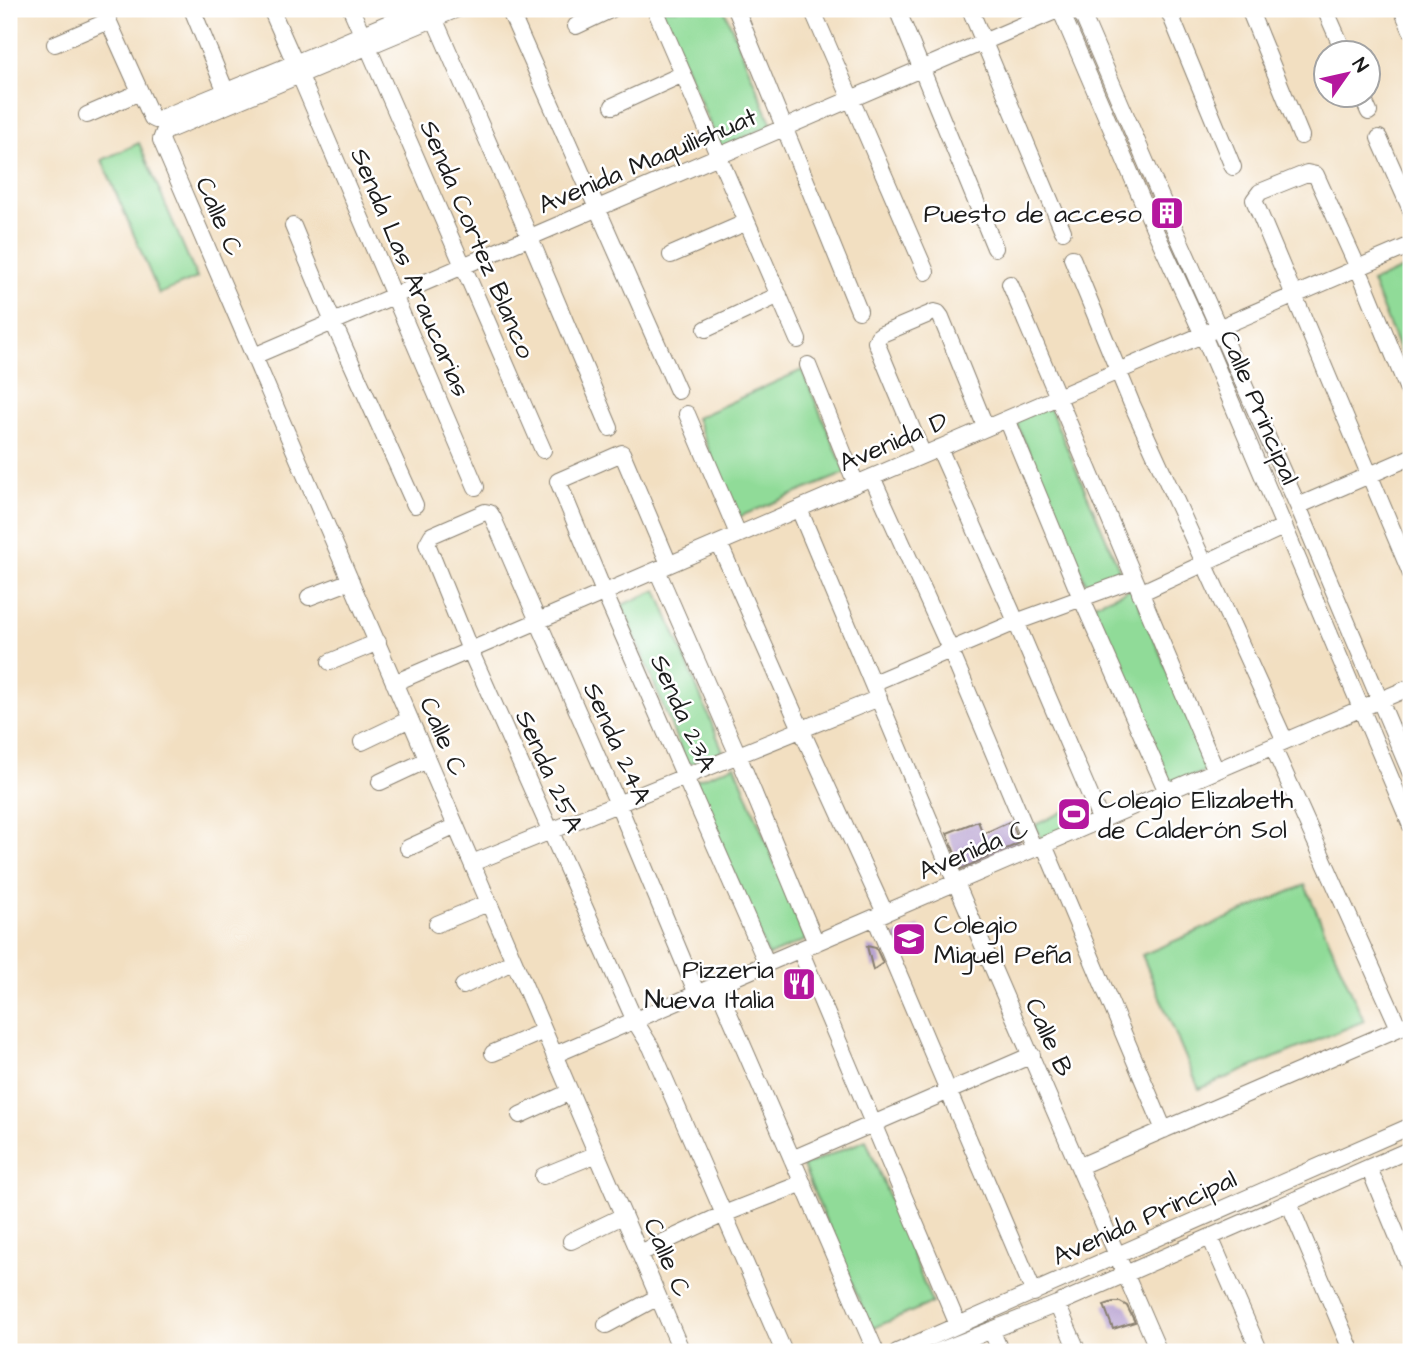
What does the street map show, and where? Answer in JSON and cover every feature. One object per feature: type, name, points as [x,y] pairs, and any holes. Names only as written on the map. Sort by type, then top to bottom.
[{"type":"street","points":[[192,9],[226,92]]},
{"type":"street","name":"Senda Las Araucarias","points":[[271,9],[476,487]]},
{"type":"street","name":"Senda Cortez Blanco","points":[[351,9],[543,450]]},
{"type":"street","points":[[55,44],[106,15],[152,118],[159,120],[226,92],[297,70],[428,13],[457,9]]},
{"type":"street","points":[[509,9],[678,391]]},
{"type":"street","points":[[576,26],[612,9]]},
{"type":"street","points":[[655,9],[797,340]]},
{"type":"street","points":[[736,9],[859,311]]},
{"type":"street","points":[[812,9],[926,272]]},
{"type":"street","points":[[897,9],[995,248]]},
{"type":"street","points":[[970,9],[1063,230]]},
{"type":"street","name":"Avenida Maquilishuat","points":[[254,356],[1060,9]]},
{"type":"street","name":"Calle Principal","points":[[1060,9],[1155,230],[1211,331],[1298,506],[1411,774]]},
{"type":"street","name":"Calle Principal","points":[[1080,9],[1172,223],[1283,527],[1411,827]]},
{"type":"street","points":[[1168,9],[1233,167]]},
{"type":"street","points":[[1249,9],[1301,136]]},
{"type":"street","points":[[1325,9],[1338,38]]},
{"type":"street","points":[[1402,9],[1411,30]]},
{"type":"street","points":[[428,13],[530,237],[610,428]]},
{"type":"street","name":"Calle C","points":[[297,70],[164,132],[161,140],[682,1352]]},
{"type":"street","points":[[613,106],[683,74]]},
{"type":"street","points":[[87,115],[140,93]]},
{"type":"street","points":[[1367,108],[1369,112]]},
{"type":"street","points":[[1380,138],[1411,210]]},
{"type":"street","points":[[1411,397],[1316,175],[1307,173],[1260,192],[1254,200],[1411,574]]},
{"type":"street","points":[[671,256],[747,222]]},
{"type":"street","points":[[1155,230],[1172,223]]},
{"type":"street","points":[[293,226],[415,505]]},
{"type":"street","name":"Avenida D","points":[[394,683],[1358,268],[1410,250]]},
{"type":"street","points":[[1072,258],[1279,744],[1405,1025],[1080,1166]]},
{"type":"street","points":[[1010,284],[1216,771]]},
{"type":"street","points":[[706,329],[779,295]]},
{"type":"street","points":[[986,428],[938,313],[934,312],[878,337],[876,342],[1016,622],[1101,821]]},
{"type":"street","points":[[808,365],[856,484]]},
{"type":"street","points":[[687,414],[738,534]]},
{"type":"street","points":[[1007,419],[1167,792]]},
{"type":"street","name":"Senda 23A","points":[[663,567],[622,453],[558,481],[767,964]]},
{"type":"street","points":[[1298,506],[1411,457]]},
{"type":"street","points":[[872,477],[1164,1130]]},
{"type":"street","name":"Calle B","points":[[799,509],[956,883],[1160,1352]]},
{"type":"street","name":"Senda 24A","points":[[428,539],[485,512],[490,513],[618,804],[697,994]]},
{"type":"street","points":[[472,863],[801,729],[950,649],[1082,598],[1137,586],[1203,563],[1283,527]]},
{"type":"street","name":"Senda 25A","points":[[428,539],[427,544],[470,650],[635,1021],[651,1047],[783,1352]]},
{"type":"street","points":[[719,543],[880,916],[949,1091],[1034,1293]]},
{"type":"street","points":[[663,567],[816,943]]},
{"type":"street","points":[[309,597],[351,581]]},
{"type":"street","points":[[330,662],[378,642]]},
{"type":"street","name":"Avenida C","points":[[554,1055],[1411,687]]},
{"type":"street","points":[[362,742],[410,719]]},
{"type":"street","points":[[380,782],[428,760]]},
{"type":"street","points":[[408,848],[456,826]]},
{"type":"street","points":[[437,924],[488,903]]},
{"type":"street","points":[[800,950],[958,1325]]},
{"type":"street","points":[[463,986],[514,961]]},
{"type":"street","points":[[717,986],[876,1352]]},
{"type":"street","points":[[493,1053],[544,1031]]},
{"type":"street","points":[[792,1159],[1032,1055]]},
{"type":"street","points":[[520,1115],[570,1092]]},
{"type":"street","name":"Avenida Principal","points":[[897,1352],[1411,1126]]},
{"type":"street","name":"Avenida Principal","points":[[937,1352],[1057,1304],[1411,1149]]},
{"type":"street","points":[[542,1176],[597,1154]]},
{"type":"street","points":[[1369,1168],[1411,1269]]},
{"type":"street","points":[[640,1253],[724,1214],[803,1183]]},
{"type":"street","points":[[1289,1203],[1352,1352]]},
{"type":"street","points":[[571,1241],[623,1216]]},
{"type":"street","points":[[1210,1237],[1260,1352]]},
{"type":"street","points":[[606,1325],[658,1297]]},
{"type":"street","points":[[1057,1304],[1078,1352]]},
{"type":"street","points":[[991,1330],[1001,1352]]},
{"type":"green space","points":[[661,9],[724,9],[772,125],[720,148]]},
{"type":"green space","points":[[139,143],[197,278],[159,294],[102,160]]},
{"type":"green space","points":[[1407,267],[1411,279],[1411,379],[1372,282]]},
{"type":"green space","points":[[802,370],[846,473],[736,518],[696,418]]},
{"type":"green space","points":[[1049,406],[1120,571],[1087,585],[1015,420]]},
{"type":"green space","points":[[1132,588],[1210,769],[1170,786],[1090,606]]},
{"type":"green space","points":[[657,590],[723,751],[687,765],[622,605]]},
{"type":"green space","points":[[735,765],[806,940],[768,956],[694,781]]},
{"type":"green space","name":"Colegio Elizabeth de Calderón Sol","points":[[1084,802],[1095,826],[1045,846],[1035,825]]},
{"type":"green space","points":[[1305,885],[1364,1021],[1199,1089],[1142,955]]},
{"type":"green space","points":[[866,1140],[932,1303],[871,1329],[803,1166]]},
{"type":"building","name":"Colegio Elizabeth de Calderón Sol","points":[[978,821],[983,834],[1011,821],[1020,843],[961,869],[947,833]]},
{"type":"building","name":"Colegio Miguel Peña","points":[[919,926],[925,942],[901,952],[894,936]]},
{"type":"building","points":[[867,946],[876,948],[883,963],[873,970]]},
{"type":"building","name":"Pizzeria Nueva Italia","points":[[796,974],[806,990],[796,994],[789,977]]},
{"type":"building","points":[[1113,1302],[1127,1306],[1135,1322],[1113,1329],[1104,1305]]},
{"type":"place","name":"Puesto de acceso","points":[[1167,213]]},
{"type":"place","name":"Colegio Elizabeth de Calderón Sol","points":[[1074,814]]},
{"type":"place","name":"Colegio Miguel Peña","points":[[909,939]]},
{"type":"place","name":"Pizzeria Nueva Italia","points":[[799,984]]}]
